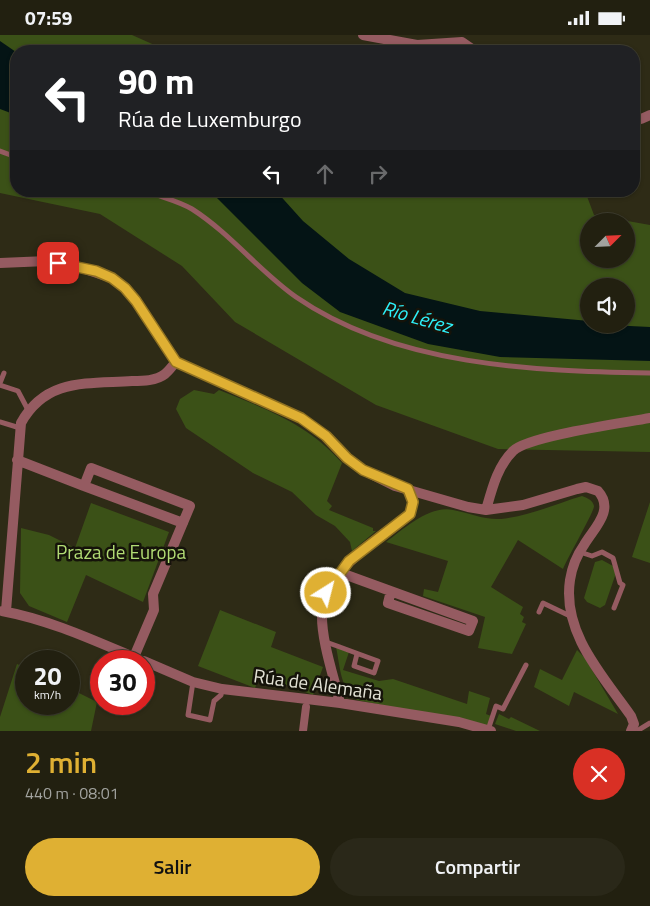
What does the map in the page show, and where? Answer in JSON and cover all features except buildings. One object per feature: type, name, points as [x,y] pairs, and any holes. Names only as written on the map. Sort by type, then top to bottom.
[{"type":"street","points":[[363,35],[417,45],[462,42],[466,45]]},
{"type":"street","points":[[0,263],[47,261],[70,264],[112,278],[125,288],[136,301],[176,362],[301,418],[326,436],[347,458],[363,470],[408,489],[486,510],[523,505],[586,487],[594,488],[605,502],[604,514],[580,552],[570,580],[568,595],[570,616],[581,645],[631,716],[634,724],[631,731]]},
{"type":"street","points":[[3,611],[20,428],[28,410],[40,397],[68,386],[149,381],[165,374],[176,362]]},
{"type":"street","points":[[486,510],[496,474],[513,451],[520,447],[552,437],[650,418]]},
{"type":"street","points":[[17,459],[183,523]]},
{"type":"street","points":[[84,486],[91,468],[190,506],[153,594],[154,611],[143,650]]},
{"type":"street","points":[[340,703],[326,642],[322,614],[326,593],[349,561],[410,514],[413,502],[408,489]]},
{"type":"street","points":[[341,573],[391,591],[473,621],[469,631],[388,603],[391,591]]},
{"type":"street","name":"Rúa de Alemaña","points":[[3,611],[21,613],[87,636],[118,650]]},
{"type":"street","name":"Rúa de Alemaña","points":[[155,666],[193,682],[222,689],[340,703],[441,719],[466,727],[487,730]]},
{"type":"street","points":[[303,731],[306,707]]},
{"type":"street","points":[[441,719],[441,731]]},
{"type":"lane","points":[[162,197],[191,208],[224,233],[296,297],[353,329],[436,355],[474,361],[578,371],[650,373]]},
{"type":"lane","points":[[4,373],[0,384],[18,391],[28,410]]},
{"type":"lane","points":[[0,422],[20,428]]},
{"type":"lane","points":[[580,552],[592,556],[602,552],[613,558],[620,583],[623,585],[614,608]]},
{"type":"lane","points":[[539,612],[543,603],[570,616]]},
{"type":"lane","points":[[326,642],[378,661],[374,673],[354,666],[357,654]]},
{"type":"lane","points":[[487,730],[496,706],[504,709],[526,665]]},
{"type":"lane","points":[[193,682],[188,715],[210,720],[214,701],[221,695],[222,689]]},
{"type":"lane","points":[[637,731],[650,723]]},
{"type":"green space","points":[[0,35],[132,35],[154,45],[10,45],[10,195],[0,193]]},
{"type":"green space","points":[[19,197],[587,197],[593,213],[580,213],[580,268],[635,268],[635,222],[650,225],[650,452],[498,449],[376,405],[235,322],[182,266],[100,214]]},
{"type":"green space","points":[[194,390],[214,394],[219,390],[270,411],[315,438],[342,463],[327,501],[332,506],[329,510],[373,528],[373,531],[376,531],[352,551],[350,542],[335,526],[316,515],[292,492],[253,473],[186,428],[176,409],[180,399]]},
{"type":"green space","points":[[582,496],[590,499],[594,506],[563,569],[518,540],[491,587],[523,607],[520,614],[524,617],[522,622],[526,624],[512,654],[478,648],[485,617],[423,596],[424,589],[438,592],[448,561],[386,542],[417,519],[435,511],[453,510],[501,519],[532,513]]},
{"type":"green space","points":[[650,502],[650,563],[632,557]]},
{"type":"green space","name":"Praza de Europa","points":[[91,503],[169,532],[143,602],[86,575],[67,622],[29,606],[20,593],[21,528],[49,535],[75,548]]},
{"type":"green space","points":[[602,560],[613,566],[616,573],[605,605],[600,608],[587,602],[584,598],[595,562]]},
{"type":"green space","points":[[220,610],[276,632],[271,647],[323,667],[313,695],[260,675],[255,688],[198,666]]},
{"type":"green space","points":[[336,647],[349,652],[343,670],[379,681],[393,679],[467,704],[469,691],[490,698],[486,714],[491,716],[487,727],[357,700],[351,696],[344,684]]},
{"type":"green space","points":[[577,650],[585,658],[618,714],[574,692],[569,706],[534,687],[540,669],[562,680]]},
{"type":"green space","points":[[15,670],[15,715],[80,715],[80,694],[90,698],[90,715],[94,715],[91,731],[0,731],[0,717]]},
{"type":"green space","points":[[499,714],[509,719],[511,717],[540,731],[516,731],[495,724]]},
{"type":"water","points":[[0,41],[10,48],[10,113],[0,109]]},
{"type":"water","name":"Río Lérez","points":[[216,197],[281,197],[303,221],[349,259],[405,293],[480,311],[580,320],[580,333],[635,333],[635,326],[650,327],[650,361],[500,357],[428,344],[340,312],[302,283]]},
{"type":"route","points":[[58,263],[96,271],[112,278],[125,288],[136,301],[176,362],[301,418],[326,436],[347,458],[363,470],[395,486],[408,489],[413,502],[410,514],[349,561],[326,593]]}]
